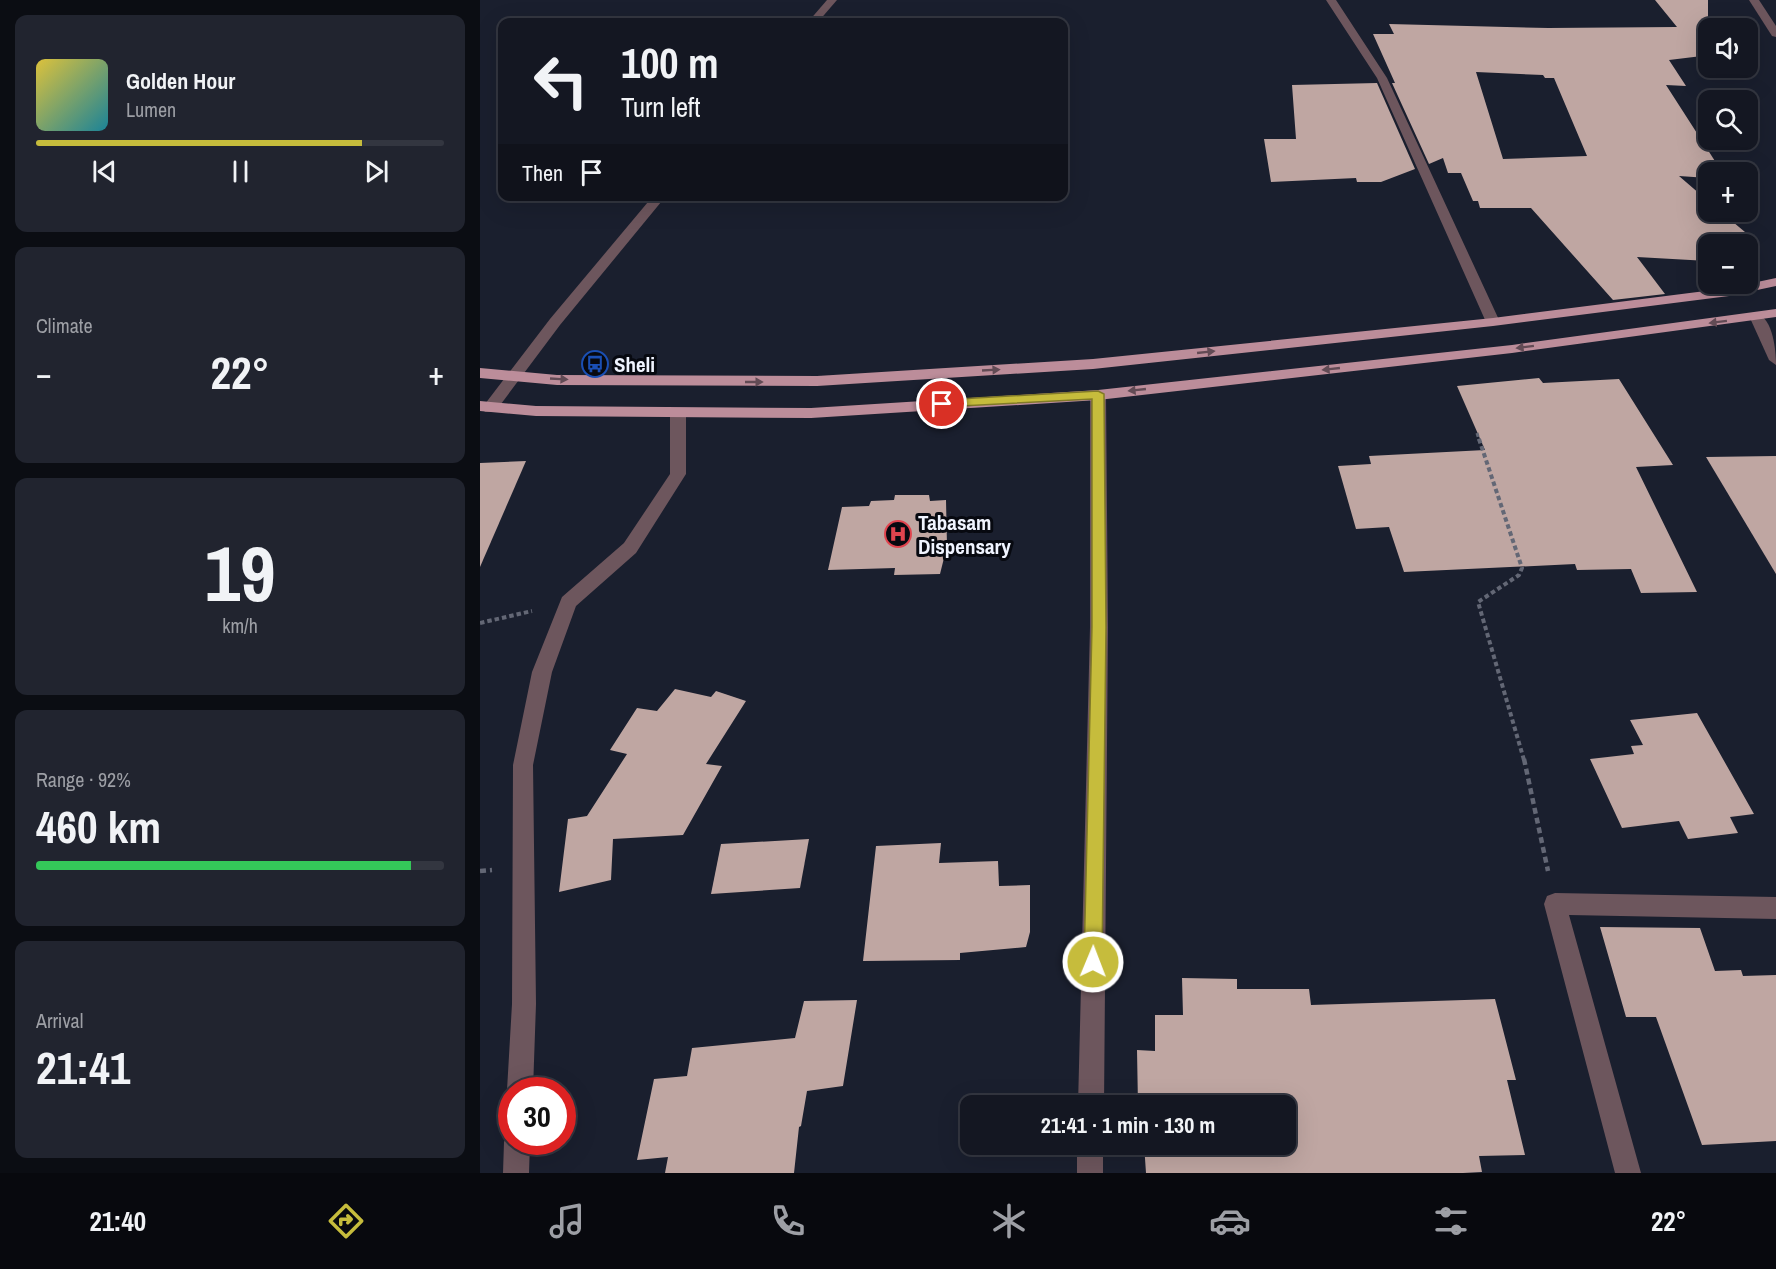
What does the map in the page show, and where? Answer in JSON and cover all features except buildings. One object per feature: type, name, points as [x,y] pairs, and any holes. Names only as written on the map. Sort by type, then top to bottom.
[{"type":"main road","points":[[480,373],[568,380],[817,381],[1093,364],[1493,322],[1729,292],[1776,282]]},
{"type":"main road","points":[[485,407],[678,414],[811,413],[1098,394],[1512,349],[1757,318],[1776,313]]},
{"type":"street","points":[[816,18],[832,0]]},
{"type":"street","points":[[1331,0],[1382,78],[1493,322]]},
{"type":"street","points":[[1754,0],[1776,34]]},
{"type":"street","points":[[485,407],[516,376],[555,322],[656,201]]},
{"type":"street","points":[[1757,318],[1776,360]]},
{"type":"street","points":[[1091,1095],[1099,627],[1098,394]]},
{"type":"street","points":[[521,1077],[524,1004],[523,765],[542,672],[568,602],[630,548],[678,474],[678,414]]},
{"type":"street","points":[[1628,1173],[1555,904],[1776,908]]},
{"type":"street","points":[[516,1173],[517,1155]]},
{"type":"street","points":[[1090,1155],[1090,1173]]},
{"type":"path","points":[[1476,432],[1522,568],[1518,575],[1478,602],[1519,737],[1555,904]]},
{"type":"path","points":[[480,623],[568,602]]},
{"type":"place","name":"Sheli","points":[[595,364]]},
{"type":"place","name":"Tabasam Dispensary","points":[[898,534]]},
{"type":"route","points":[[942,404],[1098,394],[1099,627],[1093,962]]}]
